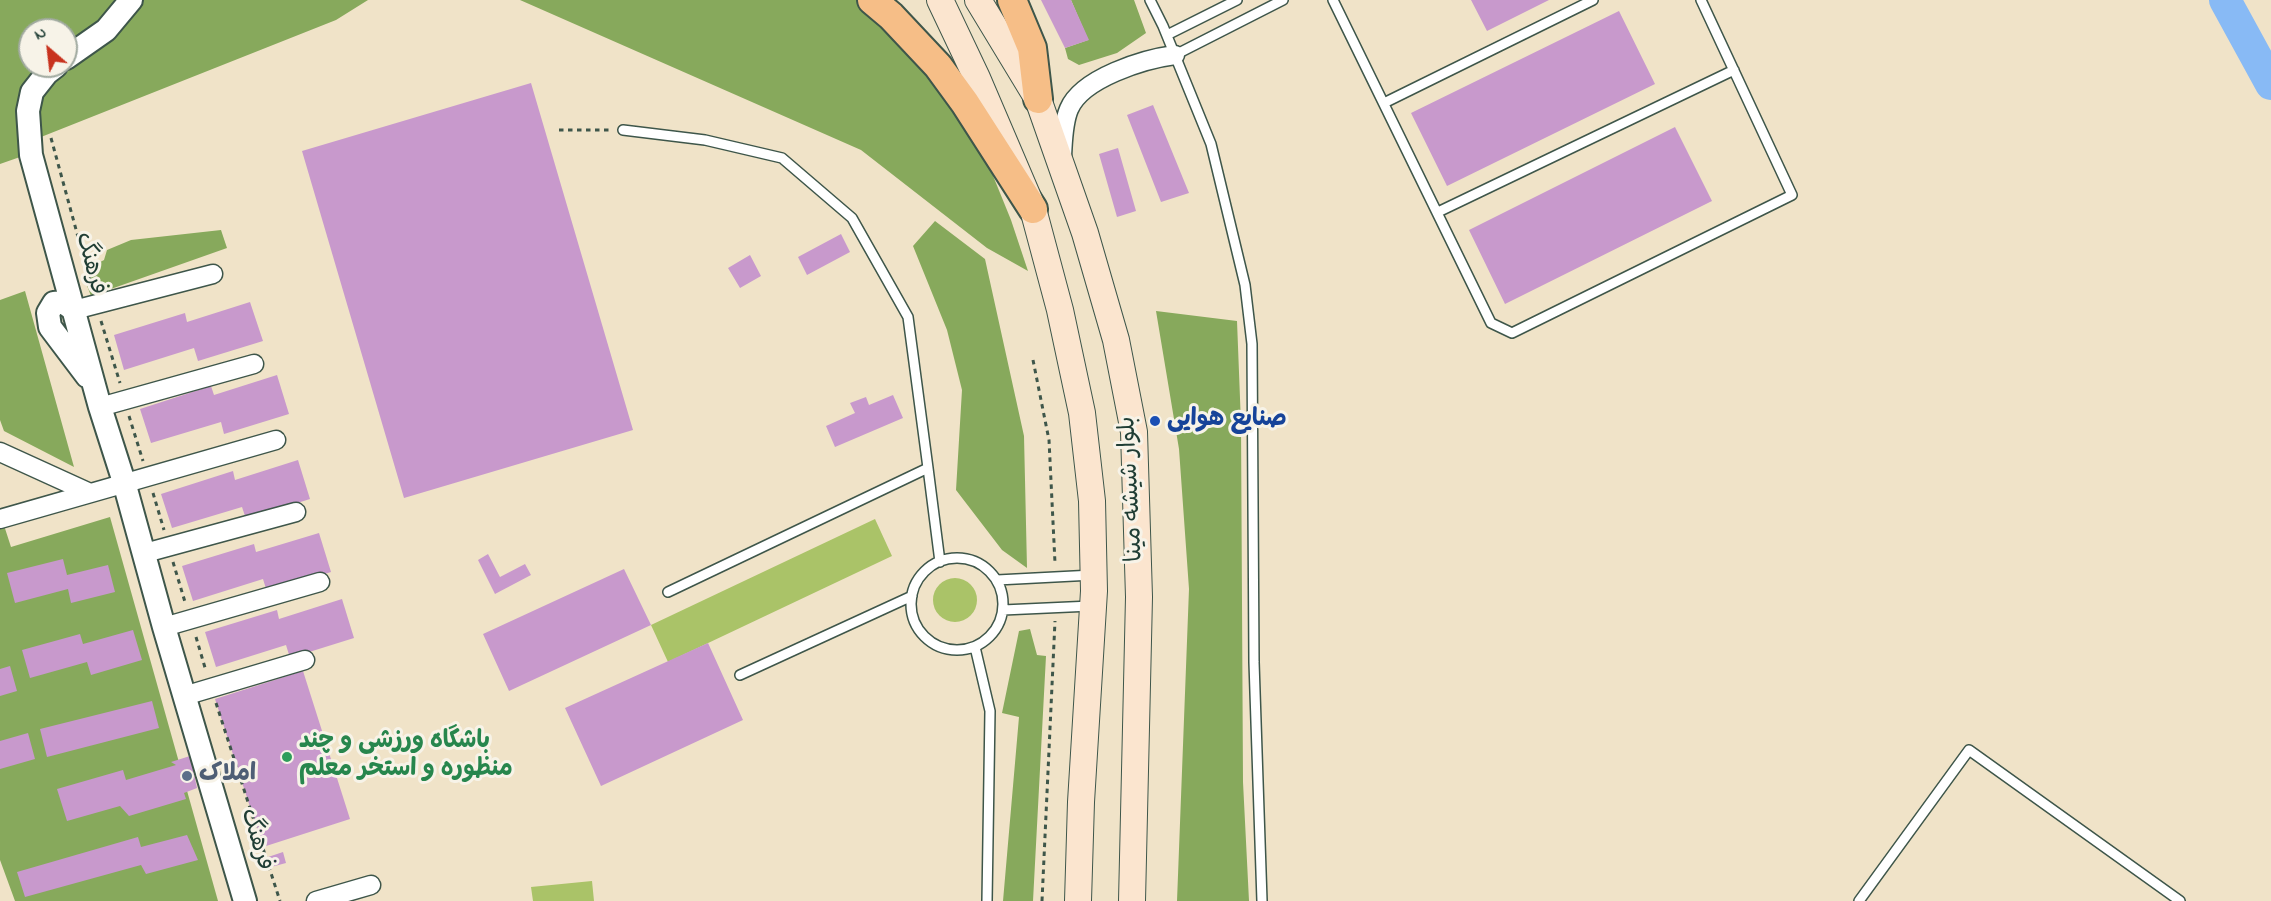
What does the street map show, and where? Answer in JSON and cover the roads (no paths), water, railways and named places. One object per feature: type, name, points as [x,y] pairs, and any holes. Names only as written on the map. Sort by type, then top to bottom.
[{"type":"highway","points":[[872,0],[891,16],[939,66],[1033,209]]},
{"type":"highway","points":[[1012,0],[1032,48],[1038,99]]},
{"type":"main road","name":"بلوار شیشه مینا","points":[[940,0],[977,78],[1033,209],[1060,310],[1082,413],[1092,501],[1093,606],[1081,802],[1078,901]]},
{"type":"main road","name":"بلوار شیشه مینا","points":[[978,0],[1038,99],[1085,234],[1116,340],[1134,432],[1138,597],[1132,901]]},
{"type":"street","points":[[78,50],[106,30],[130,0]]},
{"type":"street","points":[[1061,166],[1063,136],[1069,108],[1090,84],[1155,57],[1175,55]]},
{"type":"street","name":"فرهنگ","points":[[43,78],[32,92],[28,111],[31,155],[74,310]]},
{"type":"street","points":[[74,310],[213,274]]},
{"type":"street","name":"فرهنگ","points":[[74,310],[63,302],[54,303],[48,313],[50,327],[94,385],[245,901]]},
{"type":"street","points":[[100,407],[254,364]]},
{"type":"street","points":[[0,519],[276,440]]},
{"type":"street","points":[[0,452],[90,493]]},
{"type":"street","points":[[145,553],[296,512]]},
{"type":"street","points":[[164,627],[321,582]]},
{"type":"street","points":[[184,696],[305,660]]},
{"type":"street","points":[[316,901],[371,885]]},
{"type":"lane","points":[[1150,0],[1167,35],[1211,144],[1245,285],[1252,344],[1254,662],[1262,901]]},
{"type":"lane","points":[[1167,35],[1237,0]]},
{"type":"lane","points":[[1175,55],[1283,0]]},
{"type":"lane","points":[[1333,0],[1491,323],[1512,333],[1792,195],[1701,0]]},
{"type":"lane","points":[[1384,103],[1593,0]]},
{"type":"lane","points":[[1438,212],[1734,69]]},
{"type":"lane","points":[[623,130],[705,140],[782,158],[852,218],[908,317],[940,561]]},
{"type":"lane","points":[[668,592],[928,468]]},
{"type":"lane","points":[[956,558],[972,560],[986,568],[997,580],[1003,594],[1003,610],[999,626],[989,638],[975,647],[960,650],[946,649],[933,644],[922,635],[915,623],[911,610],[912,596],[917,582],[927,570],[940,561],[956,558]]},
{"type":"lane","points":[[997,580],[1093,575]]},
{"type":"lane","points":[[740,675],[912,596]]},
{"type":"lane","points":[[1003,610],[1093,606]]},
{"type":"lane","points":[[975,647],[990,711],[987,901]]},
{"type":"lane","points":[[1859,901],[1969,750],[2166,897],[2180,901]]},
{"type":"waterway","points":[[2225,0],[2271,84]]},
{"type":"place","name":"صنایع هوایی","points":[[1155,421]]},
{"type":"place","name":"باشگاه ورزشی و چند منظوره و استخر معلم","points":[[287,757]]},
{"type":"place","name":"املاک","points":[[187,776]]}]
